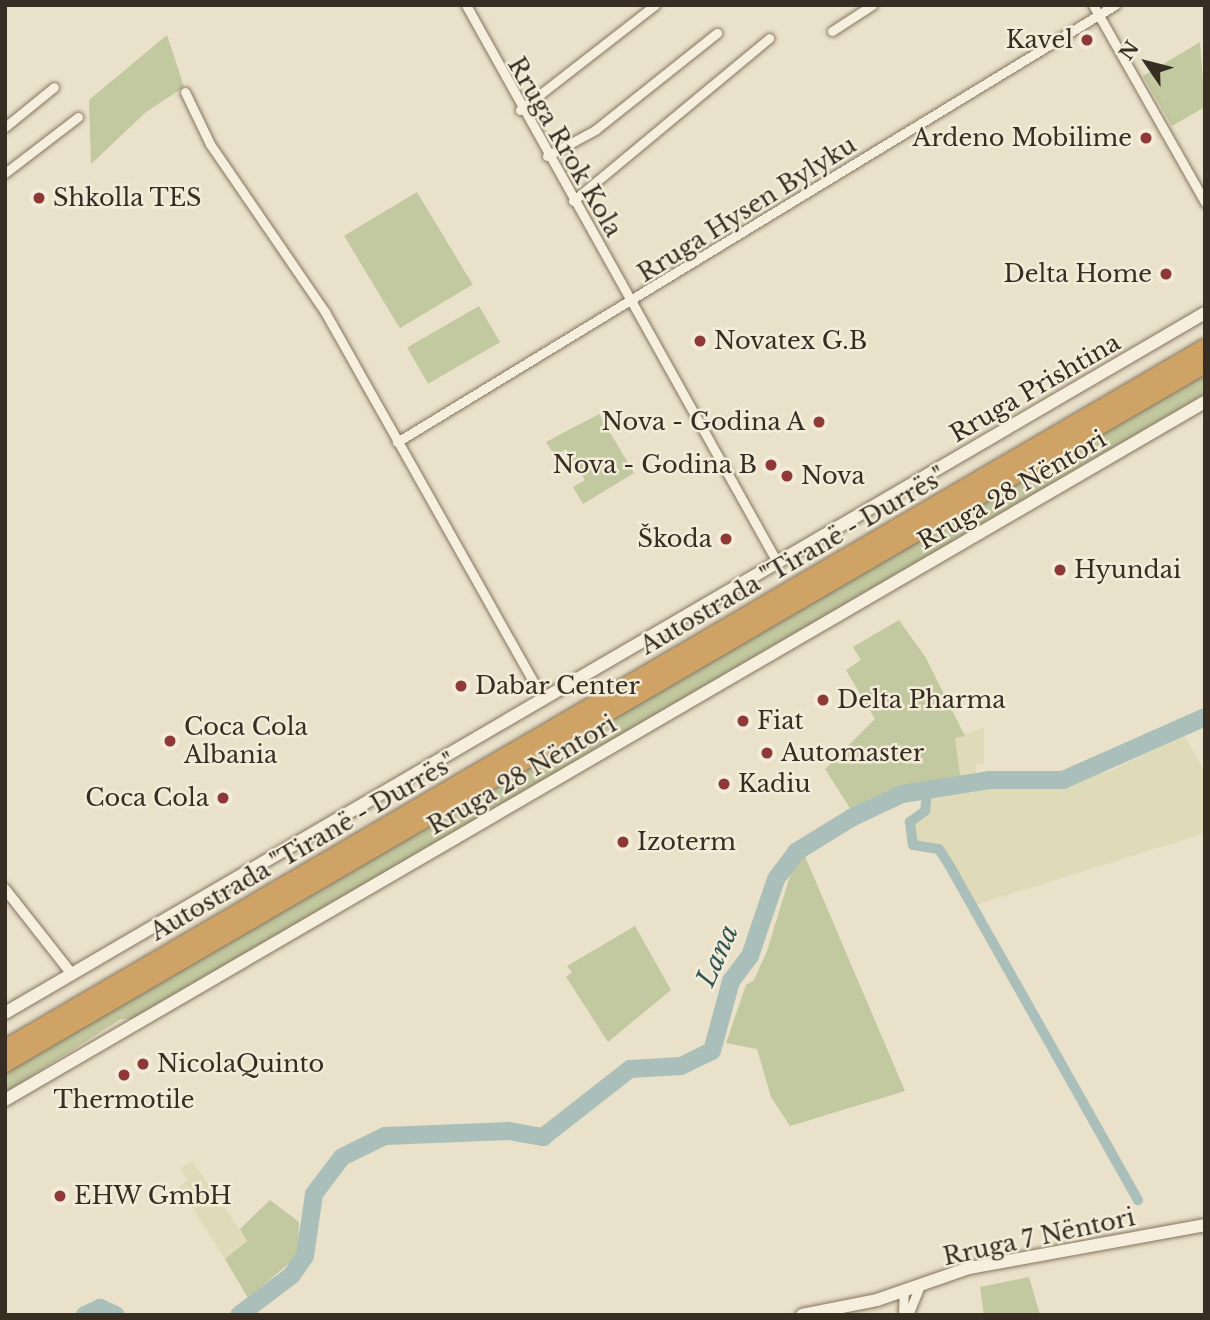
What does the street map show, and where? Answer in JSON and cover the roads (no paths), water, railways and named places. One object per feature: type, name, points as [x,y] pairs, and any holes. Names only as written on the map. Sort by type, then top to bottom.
[{"type":"highway","name":"Autostrada \"Tiranë - Durrës\"","points":[[5,1048],[1205,346]]},
{"type":"highway","name":"Autostrada \"Tiranë - Durrës\"","points":[[5,1064],[1205,365]]},
{"type":"main road","name":"Rruga Prishtina","points":[[5,1013],[542,697],[1205,313]]},
{"type":"main road","name":"Rruga 28 Nëntori","points":[[5,1100],[1205,402]]},
{"type":"main road","name":"Rruga 7 Nëntori","points":[[802,1315],[904,1291],[969,1268],[1205,1225]]},
{"type":"street","name":"Rruga Rrok Kola","points":[[467,5],[520,110],[632,302],[777,562]]},
{"type":"street","points":[[520,110],[655,5]]},
{"type":"street","points":[[832,31],[872,5]]},
{"type":"street","points":[[1093,5],[1205,202]]},
{"type":"street","name":"Rruga Hysen Bylyku","points":[[397,442],[632,302],[1115,5]]},
{"type":"street","points":[[547,156],[595,130],[717,33]]},
{"type":"street","points":[[573,201],[769,38]]},
{"type":"street","points":[[5,127],[54,87]]},
{"type":"street","points":[[185,92],[210,144],[326,312],[542,697]]},
{"type":"street","points":[[5,173],[78,117]]},
{"type":"street","points":[[5,889],[72,974]]},
{"type":"street","points":[[906,1315],[920,1286]]},
{"type":"street","points":[[904,1291],[906,1315]]},
{"type":"waterway","name":"Lana","points":[[239,1315],[292,1275],[305,1256],[314,1194],[342,1157],[385,1136],[509,1131],[543,1137],[630,1069],[681,1066],[712,1051],[731,981],[750,956],[776,879],[796,852],[851,818],[902,794],[989,780],[1063,780],[1205,717]]},
{"type":"waterway","points":[[927,793],[925,811],[910,822],[913,845],[939,849],[1138,1200]]},
{"type":"waterway","name":"Lana","points":[[85,1315],[100,1308],[116,1315]]},
{"type":"place","name":"Kavel","points":[[1087,40]]},
{"type":"place","name":"Ardeno Mobilime","points":[[1146,138]]},
{"type":"place","name":"Shkolla TES","points":[[39,198]]},
{"type":"place","name":"Delta Home","points":[[1166,274]]},
{"type":"place","name":"Novatex G.B","points":[[700,341]]},
{"type":"place","name":"Nova - Godina A","points":[[819,422]]},
{"type":"place","name":"Nova - Godina B","points":[[771,465]]},
{"type":"place","name":"Nova","points":[[787,476]]},
{"type":"place","name":"Škoda","points":[[726,539]]},
{"type":"place","name":"Hyundai","points":[[1060,570]]},
{"type":"place","name":"Dabar Center","points":[[461,686]]},
{"type":"place","name":"Delta Pharma","points":[[823,700]]},
{"type":"place","name":"Fiat","points":[[743,721]]},
{"type":"place","name":"Coca Cola Albania","points":[[170,741]]},
{"type":"place","name":"Automaster","points":[[767,753]]},
{"type":"place","name":"Kadiu","points":[[724,784]]},
{"type":"place","name":"Coca Cola","points":[[223,798]]},
{"type":"place","name":"Izoterm","points":[[623,842]]},
{"type":"place","name":"NicolaQuinto","points":[[143,1064]]},
{"type":"place","name":"Thermotile","points":[[124,1075]]},
{"type":"place","name":"EHW GmbH","points":[[60,1196]]}]
